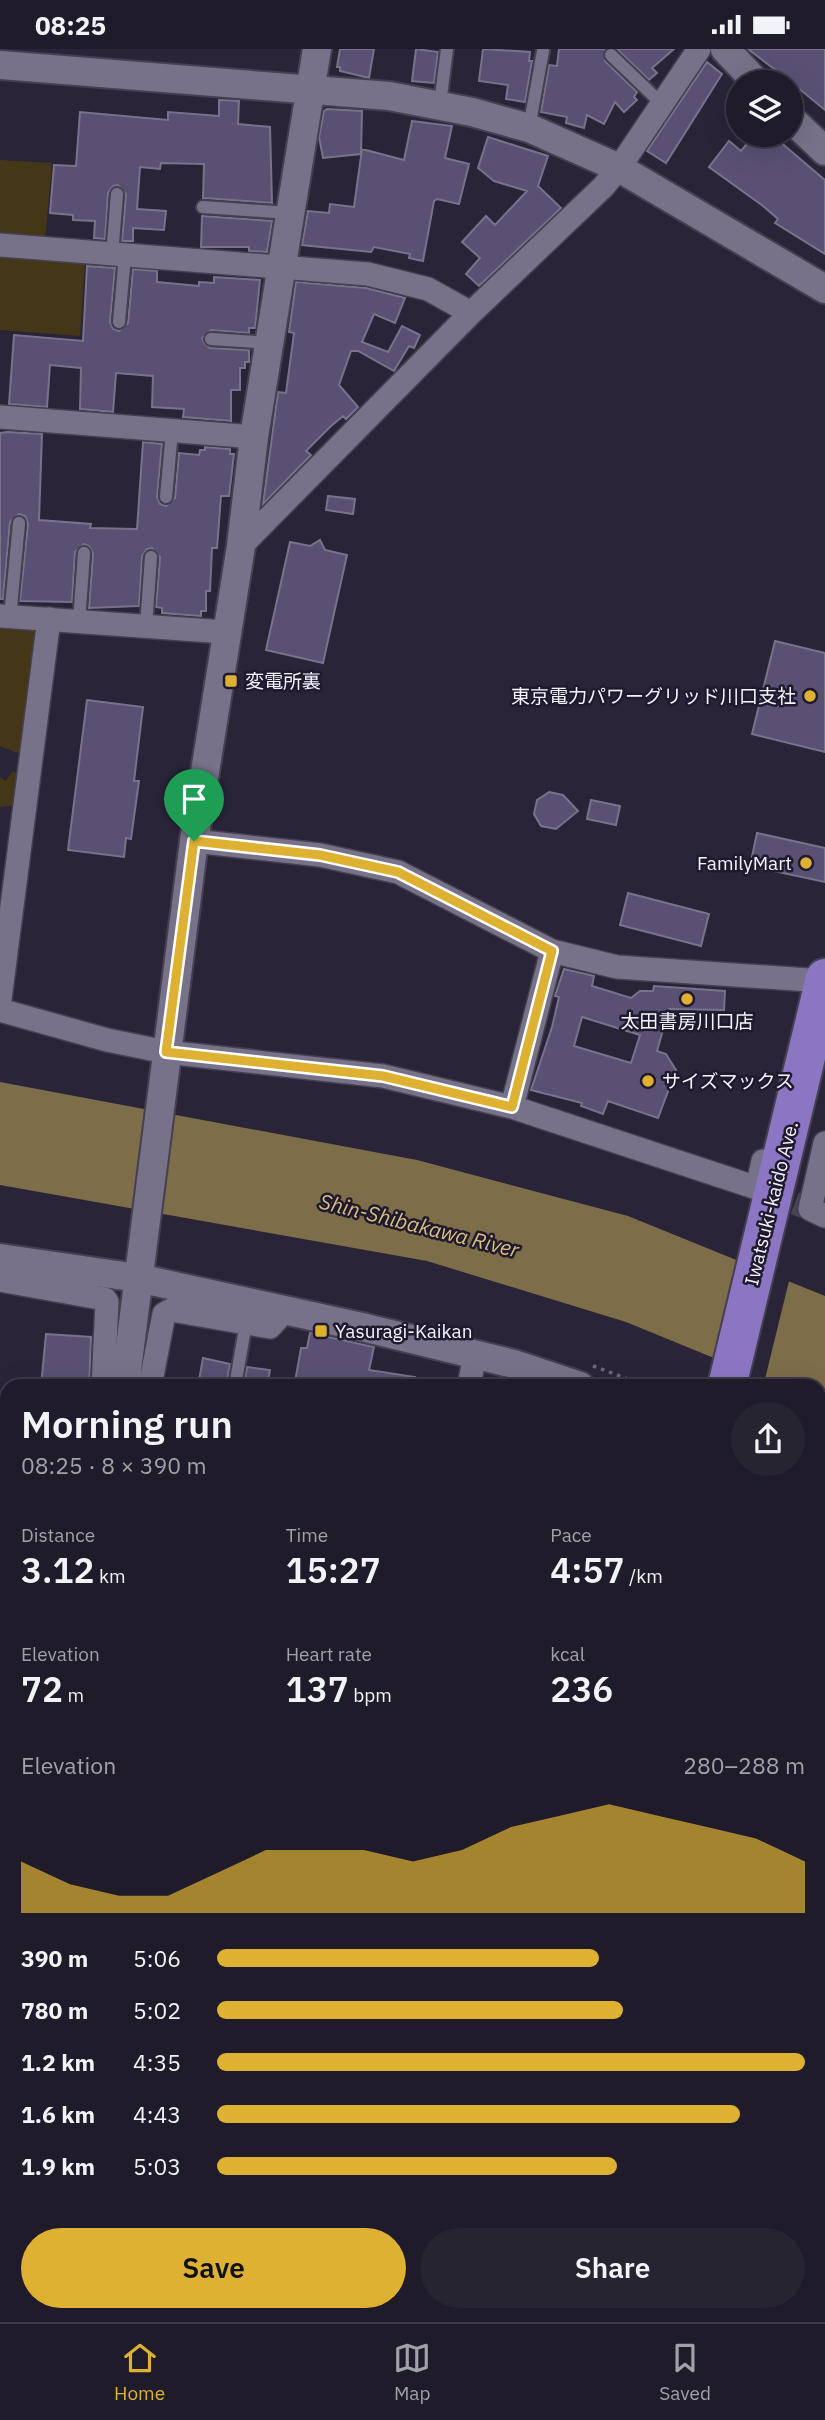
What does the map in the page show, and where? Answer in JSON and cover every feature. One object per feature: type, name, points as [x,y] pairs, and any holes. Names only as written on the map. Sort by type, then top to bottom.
[{"type":"highway","name":"Iwatsuki-kaido Ave.","points":[[745,1379],[820,981]]},
{"type":"highway","name":"Iwatsuki-kaido Ave.","points":[[729,1379],[825,1068]]},
{"type":"street","points":[[126,1379],[194,841],[225,632],[241,546],[254,437],[317,49]]},
{"type":"street","points":[[241,546],[471,313],[619,168],[699,49]]},
{"type":"street","points":[[725,49],[745,70]]},
{"type":"street","points":[[0,65],[389,96],[440,104],[529,128],[619,168],[825,289]]},
{"type":"street","points":[[803,130],[825,151]]},
{"type":"street","points":[[0,245],[368,274],[428,289],[471,313]]},
{"type":"street","points":[[0,417],[254,437]]},
{"type":"street","points":[[5,616],[225,632]]},
{"type":"street","points":[[0,999],[49,619]]},
{"type":"street","points":[[0,1010],[165,1058],[383,1076],[512,1107],[757,1188],[820,981],[617,967],[552,951],[398,872],[320,855],[194,841]]},
{"type":"street","points":[[512,1107],[552,951]]},
{"type":"street","points":[[825,1143],[810,1209],[825,1216]]},
{"type":"street","points":[[0,1258],[139,1270],[284,1312],[475,1354],[557,1379]]},
{"type":"street","points":[[0,1280],[105,1299],[103,1379]]},
{"type":"street","points":[[150,1379],[164,1314],[171,1310],[270,1327],[284,1312]]},
{"type":"street","points":[[470,1379],[475,1354]]},
{"type":"lane","points":[[440,104],[447,49]]},
{"type":"lane","points":[[529,128],[543,51]]},
{"type":"lane","points":[[611,55],[662,104]]},
{"type":"lane","points":[[117,194],[119,322]]},
{"type":"lane","points":[[203,207],[289,213]]},
{"type":"lane","points":[[211,339],[269,343]]},
{"type":"lane","points":[[166,497],[172,431]]},
{"type":"lane","points":[[5,616],[19,523]]},
{"type":"lane","points":[[79,622],[84,553]]},
{"type":"lane","points":[[146,626],[151,557]]},
{"type":"lane","points":[[236,1379],[246,1323]]},
{"type":"shaded area","points":[[0,160],[52,163],[45,240],[0,237]]},
{"type":"shaded area","points":[[0,256],[85,263],[80,336],[0,330]]},
{"type":"shaded area","points":[[0,624],[37,628],[36,669],[29,676],[35,687],[27,749],[20,754],[0,746]]},
{"type":"shaded area","points":[[12,772],[24,774],[18,805],[0,807],[0,777],[6,781]]},
{"type":"water","name":"Shin-Shibakawa River","points":[[0,1082],[417,1160],[628,1216],[825,1296],[825,1379],[765,1379],[626,1322],[427,1261],[0,1185]]},
{"type":"pier","points":[[741,1258],[790,1277],[765,1379],[755,1379],[715,1362]]},
{"type":"building","points":[[340,49],[374,49],[369,78],[340,71],[340,67],[337,67]]},
{"type":"building","points":[[416,49],[438,52],[434,83],[412,81]]},
{"type":"building","points":[[483,49],[530,52],[529,61],[532,61],[525,102],[506,99],[508,85],[479,81]]},
{"type":"building","points":[[559,49],[605,49],[605,61],[637,92],[634,97],[637,100],[624,112],[615,102],[604,124],[587,115],[584,128],[566,123],[567,117],[541,112],[549,65],[557,66]]},
{"type":"building","points":[[617,49],[674,49],[652,68],[657,73],[649,80]]},
{"type":"building","points":[[748,49],[825,49],[825,110],[803,92],[803,70],[775,70]]},
{"type":"building","points":[[707,62],[722,74],[666,163],[647,151]]},
{"type":"building","points":[[219,100],[239,101],[238,124],[270,127],[272,203],[203,198],[204,164],[161,163],[160,169],[140,167],[137,209],[166,211],[164,230],[133,228],[133,241],[122,241],[126,194],[118,185],[113,186],[108,193],[105,239],[94,238],[95,221],[73,220],[73,215],[50,213],[54,165],[76,166],[80,112],[168,120],[168,112],[219,116]]},
{"type":"building","points":[[324,111],[362,111],[361,154],[323,158],[319,137]]},
{"type":"building","points":[[412,121],[452,126],[445,158],[469,164],[459,204],[437,199],[434,201],[423,261],[409,258],[410,254],[374,247],[371,252],[302,245],[308,211],[329,213],[330,204],[354,207],[362,149],[404,160]]},
{"type":"building","points":[[488,137],[548,156],[538,186],[561,208],[479,286],[466,274],[480,258],[462,242],[486,216],[495,225],[527,191],[494,181],[478,168]]},
{"type":"building","points":[[726,145],[741,151],[744,147],[786,147],[825,180],[825,254],[775,223],[778,219],[763,206],[709,167]]},
{"type":"building","points":[[202,216],[272,221],[267,252],[249,251],[249,247],[201,247]]},
{"type":"building","points":[[87,266],[115,268],[110,322],[113,329],[119,331],[128,323],[133,269],[157,271],[157,282],[199,286],[199,282],[214,283],[214,277],[260,280],[255,328],[249,328],[249,333],[211,330],[202,338],[210,348],[249,350],[249,362],[245,362],[245,368],[240,368],[240,390],[231,390],[231,421],[183,417],[184,409],[152,407],[153,376],[116,373],[113,412],[80,409],[81,368],[50,365],[47,407],[9,404],[14,335],[83,341]]},
{"type":"building","points":[[296,282],[366,288],[405,298],[395,323],[374,314],[362,342],[388,352],[402,326],[420,335],[414,348],[409,346],[394,371],[358,351],[351,351],[339,385],[358,407],[346,419],[343,416],[331,426],[306,451],[311,455],[263,504],[278,392],[286,393],[294,333],[289,332]]},
{"type":"building","points":[[0,433],[42,434],[39,520],[91,524],[90,528],[137,529],[143,442],[162,444],[157,497],[160,504],[166,506],[175,498],[179,453],[199,455],[200,450],[205,450],[205,447],[230,449],[230,454],[234,454],[229,496],[221,496],[217,548],[212,548],[206,611],[201,611],[201,616],[162,613],[162,608],[156,607],[160,557],[152,548],[147,549],[142,556],[139,606],[89,608],[93,554],[89,546],[84,544],[75,552],[72,602],[20,601],[28,524],[25,516],[19,514],[10,522],[3,599],[0,599]]},
{"type":"building","points":[[328,496],[355,499],[353,514],[326,510]]},
{"type":"building","points":[[320,540],[325,550],[347,555],[323,663],[266,650],[290,542],[310,546]]},
{"type":"building","points":[[775,641],[825,653],[825,752],[752,734]]},
{"type":"building","points":[[87,700],[143,707],[134,781],[139,781],[131,839],[126,838],[124,857],[68,850]]},
{"type":"building","points":[[549,792],[563,795],[578,811],[556,829],[541,826],[534,814],[537,800]]},
{"type":"building","points":[[591,800],[620,806],[616,825],[587,819]]},
{"type":"building","points":[[757,833],[825,848],[825,882],[750,866]]},
{"type":"building","points":[[628,893],[709,914],[701,946],[620,925]]},
{"type":"building","points":[[564,969],[594,976],[592,986],[631,998],[640,991],[653,991],[654,986],[725,991],[724,1010],[669,1009],[657,1051],[666,1054],[676,1070],[658,1118],[608,1101],[603,1114],[581,1106],[582,1103],[531,1090],[552,1027],[559,997],[555,996]],"holes":[[[582,1017],[640,1035],[631,1063],[574,1046]]]},
{"type":"building","points":[[310,1333],[374,1347],[369,1370],[415,1379],[296,1379],[301,1348],[307,1348]]},
{"type":"building","points":[[46,1334],[91,1337],[89,1379],[42,1379]]},
{"type":"building","points":[[203,1358],[230,1364],[227,1379],[199,1379]]},
{"type":"building","points":[[247,1367],[270,1370],[268,1379],[245,1379]]},
{"type":"tunnel","points":[[763,1191],[810,1209]]},
{"type":"place","name":"変電所裏","points":[[231,681]]},
{"type":"place","name":"東京電力パワーグリッド川口支社","points":[[810,696]]},
{"type":"place","name":"FamilyMart","points":[[806,863]]},
{"type":"place","name":"太田書房川口店","points":[[687,999]]},
{"type":"place","name":"サイズマックス","points":[[648,1081]]},
{"type":"place","name":"Yasuragi-Kaikan","points":[[321,1331]]},
{"type":"route","points":[[194,841],[320,855],[398,872],[552,951],[512,1107],[383,1076],[166,1052],[194,841]]}]
